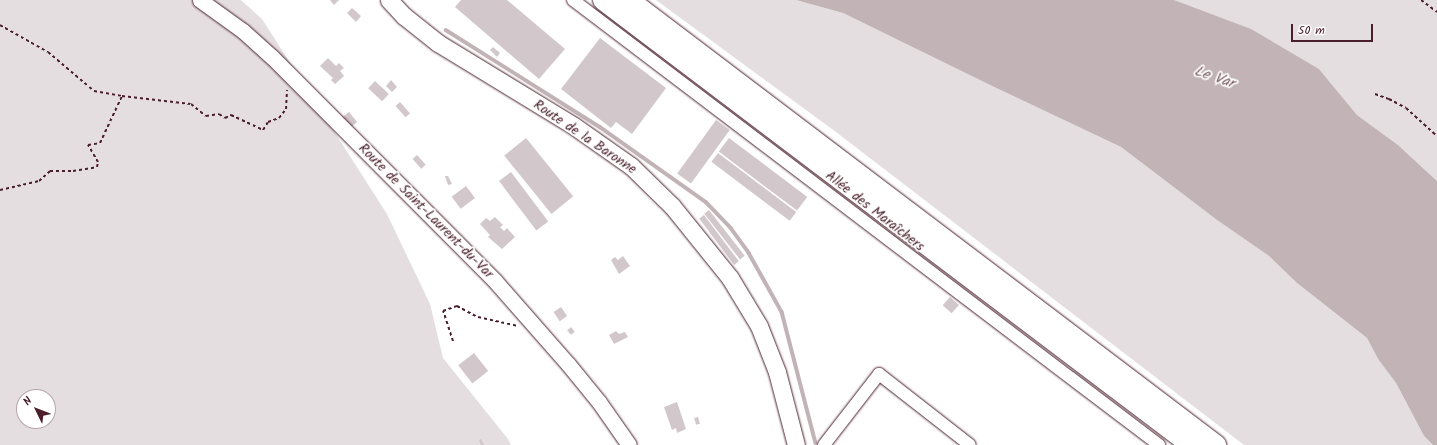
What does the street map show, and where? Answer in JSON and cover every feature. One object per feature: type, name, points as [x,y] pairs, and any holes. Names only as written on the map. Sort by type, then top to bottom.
[{"type":"highway","points":[[603,0],[1190,445]]},
{"type":"highway","points":[[629,0],[1216,445]]},
{"type":"main road","name":"Route de la Baronne","points":[[389,0],[404,16],[438,43],[574,126],[631,166],[672,206],[730,278],[759,326],[777,372],[796,445]]},
{"type":"street","name":"Route de Saint-Laurent-du-Var","points":[[200,0],[243,31],[287,71],[495,281],[573,370],[599,402],[629,445]]},
{"type":"street","name":"Allée des Maraîchers","points":[[574,0],[1159,445]]},
{"type":"street","points":[[824,445],[879,374],[970,445]]},
{"type":"path","points":[[1421,0],[1437,12]]},
{"type":"path","points":[[0,25],[48,52],[94,90],[122,96],[191,104],[206,116],[218,114],[225,118],[231,115],[263,130],[268,122],[278,118],[286,109],[287,71]]},
{"type":"path","points":[[1374,94],[1389,99],[1406,108],[1437,136]]},
{"type":"path","points":[[0,190],[39,181],[50,171],[73,171],[97,167],[98,162],[88,145],[100,143],[122,96]]},
{"type":"path","points":[[453,341],[443,311],[457,306],[478,317],[519,327]]},
{"type":"shaded area","points":[[0,0],[241,0],[262,19],[387,214],[430,304],[443,358],[508,439],[511,445],[0,445]]},
{"type":"shaded area","points":[[656,0],[796,0],[843,13],[1121,147],[1217,220],[1269,256],[1297,283],[1367,338],[1378,359],[1396,383],[1424,436],[1433,445],[1244,445],[832,129]]},
{"type":"shaded area","points":[[1174,0],[1437,0],[1437,181],[1398,145],[1357,115],[1319,69]]},
{"type":"water","name":"Le Var","points":[[796,0],[1174,0],[1251,29],[1319,69],[1357,115],[1398,145],[1437,181],[1437,445],[1433,445],[1424,436],[1396,383],[1378,359],[1367,338],[1297,283],[1269,256],[1217,220],[1121,147],[843,13]]},
{"type":"building","points":[[330,0],[339,0],[334,5]]},
{"type":"building","points":[[461,0],[507,0],[565,49],[539,79],[455,7]]},
{"type":"building","points":[[352,8],[361,16],[356,22],[347,13]]},
{"type":"building","points":[[600,38],[666,88],[632,134],[616,122],[611,128],[561,89]]},
{"type":"building","points":[[493,47],[500,53],[497,57],[490,50]]},
{"type":"building","points":[[328,58],[336,66],[339,63],[344,68],[340,71],[344,76],[335,84],[331,80],[333,78],[320,66]]},
{"type":"building","points":[[391,80],[397,87],[392,92],[386,86]]},
{"type":"building","points":[[375,81],[389,94],[382,101],[368,88]]},
{"type":"building","points":[[400,102],[410,113],[406,117],[396,106]]},
{"type":"building","points":[[349,112],[357,122],[349,129],[340,119]]},
{"type":"building","points":[[716,120],[730,130],[691,183],[677,173]]},
{"type":"building","points":[[526,138],[573,196],[551,214],[504,156]]},
{"type":"building","points":[[729,138],[807,197],[797,211],[719,152]]},
{"type":"building","points":[[718,153],[796,212],[790,221],[711,162]]},
{"type":"building","points":[[417,155],[426,165],[421,169],[413,159]]},
{"type":"building","points":[[511,172],[548,222],[536,231],[499,181]]},
{"type":"building","points":[[445,176],[448,176],[452,184],[448,185]]},
{"type":"building","points":[[466,186],[475,198],[461,209],[452,197]]},
{"type":"building","points":[[709,210],[745,256],[740,259],[704,214]]},
{"type":"building","points":[[704,215],[739,261],[734,265],[699,219]]},
{"type":"building","points":[[495,217],[503,225],[500,227],[504,231],[507,228],[515,237],[502,249],[488,237],[490,235],[480,224],[486,218],[490,221]]},
{"type":"building","points":[[623,256],[630,266],[619,274],[611,260],[615,257],[618,260]]},
{"type":"building","points":[[950,297],[959,305],[952,313],[943,305]]},
{"type":"building","points":[[561,307],[567,316],[560,321],[554,312]]},
{"type":"building","points":[[571,327],[575,332],[571,335],[567,330]]},
{"type":"building","points":[[616,331],[619,334],[625,332],[628,337],[614,344],[609,335]]},
{"type":"building","points":[[474,353],[488,371],[472,383],[458,365]]},
{"type":"building","points":[[677,402],[686,429],[677,433],[676,428],[672,430],[664,407]]},
{"type":"building","points":[[698,417],[700,424],[696,425],[694,418]]},
{"type":"building","points":[[481,439],[484,445],[481,445],[479,440]]},
{"type":"waterway","points":[[446,30],[600,127],[706,202],[731,228],[749,253],[782,312],[816,443]]}]
